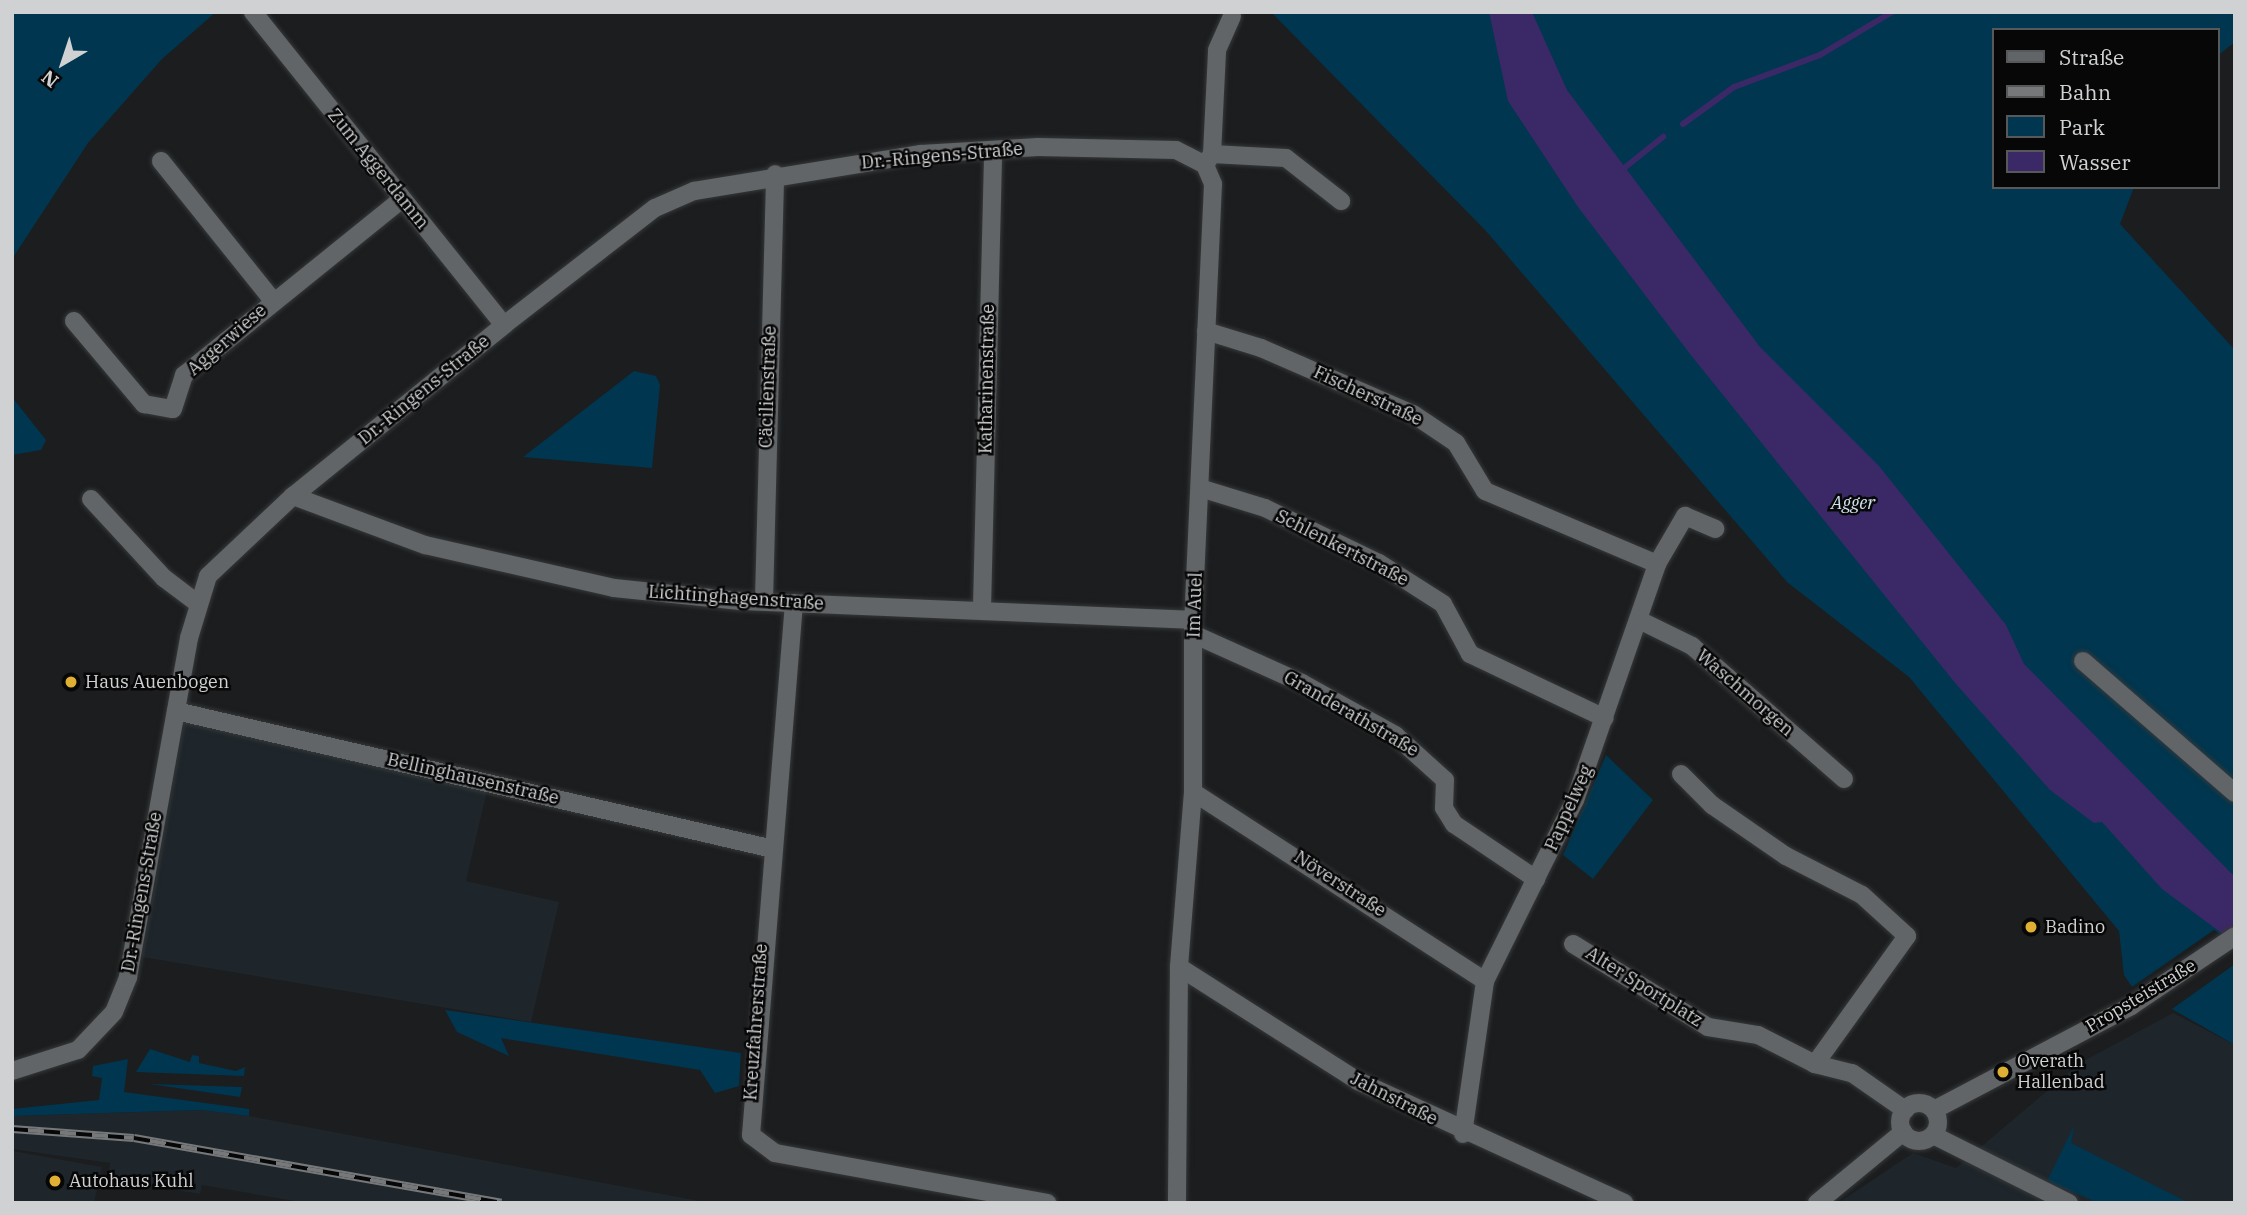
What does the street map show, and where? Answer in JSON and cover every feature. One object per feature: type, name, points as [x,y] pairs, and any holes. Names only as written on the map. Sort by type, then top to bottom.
[{"type":"street","name":"Zum Aggerdamm","points":[[253,12],[504,325]]},
{"type":"street","name":"Im Auel","points":[[1177,1203],[1180,967],[1193,792],[1193,627],[1213,184],[1209,160],[1216,50],[1232,16]]},
{"type":"street","name":"Dr.-Ringens-Straße","points":[[12,1071],[78,1050],[114,1012],[128,977],[196,602],[229,550],[504,325],[655,208],[694,191],[775,174],[993,150],[1176,150],[1209,160]]},
{"type":"street","name":"Katharinenstraße","points":[[982,608],[993,150]]},
{"type":"street","points":[[1209,160],[1286,158],[1340,201]]},
{"type":"street","name":"Aggerwiese","points":[[161,161],[273,301]]},
{"type":"street","name":"Cäcilienstraße","points":[[764,600],[775,174]]},
{"type":"street","name":"Aggerwiese","points":[[74,321],[144,404],[173,409],[184,375],[402,199]]},
{"type":"street","name":"Fischerstraße","points":[[1206,331],[1261,348],[1413,414],[1456,443],[1485,491],[1657,564]]},
{"type":"street","name":"Schlenkertstraße","points":[[1200,488],[1265,508],[1379,563],[1443,604],[1470,654],[1605,718]]},
{"type":"street","name":"Lichtinghagenstraße","points":[[293,496],[425,545],[555,579],[794,603],[982,608],[1193,627]]},
{"type":"street","points":[[91,499],[164,578],[196,602]]},
{"type":"street","name":"Pappelweg","points":[[1463,1134],[1485,982],[1536,879],[1605,718],[1657,564],[1685,516],[1715,529]]},
{"type":"street","name":"Kreuzfahrerstraße","points":[[794,603],[769,848],[748,1119],[755,1142],[790,1156],[1046,1203]]},
{"type":"street","name":"Waschmorgen","points":[[1639,620],[1692,646],[1844,779]]},
{"type":"street","name":"Granderathstraße","points":[[1193,627],[1395,735],[1446,780],[1444,808],[1454,824],[1536,879]]},
{"type":"street","points":[[2083,661],[2235,793]]},
{"type":"street","name":"Bellinghausenstraße","points":[[176,711],[769,848]]},
{"type":"street","points":[[1681,774],[1712,805],[1786,856],[1863,895],[1907,936],[1815,1064]]},
{"type":"street","name":"Növerstraße","points":[[1193,792],[1485,982]]},
{"type":"street","name":"Propsteistraße","points":[[1934,1110],[2106,1021],[2186,971],[2235,936]]},
{"type":"street","name":"Alter Sportplatz","points":[[1573,944],[1708,1027],[1758,1035],[1815,1064],[1852,1073],[1905,1110]]},
{"type":"street","name":"Jahnstraße","points":[[1180,967],[1358,1082],[1463,1134],[1624,1203]]},
{"type":"street","points":[[1817,1203],[1903,1132],[1905,1110],[1916,1103],[1934,1110],[1933,1135]]},
{"type":"street","points":[[1903,1132],[1917,1141],[1933,1135],[2069,1203]]},
{"type":"shaded area","points":[[184,722],[487,790],[466,881],[559,902],[531,1022],[142,957]]},
{"type":"shaded area","points":[[2173,1013],[2235,1045],[2235,1203],[1838,1203],[1913,1153],[1956,1168],[2080,1063]]},
{"type":"shaded area","points":[[201,1110],[249,1116],[710,1203],[306,1203],[202,1185],[200,1194],[108,1178],[110,1163],[12,1149],[12,1116]]},
{"type":"shaded area","name":"Autohaus Kuhl","points":[[13,1151],[102,1167],[94,1203],[12,1203]]},
{"type":"green space","points":[[12,12],[216,12],[162,59],[88,143],[12,259]]},
{"type":"green space","points":[[1271,12],[2235,12],[2235,42],[2219,54],[2219,28],[1992,28],[1992,189],[2133,189],[2120,224],[2235,350],[2235,945],[2214,930],[2132,987],[2124,975],[2119,931],[1909,677],[1787,582],[1486,231]]},
{"type":"green space","points":[[634,371],[656,376],[660,385],[652,468],[523,457]]},
{"type":"green space","points":[[12,397],[46,440],[41,450],[12,455]]},
{"type":"green space","points":[[1606,755],[1653,800],[1593,879],[1563,855]]},
{"type":"green space","points":[[2235,964],[2235,1045],[2172,1009]]},
{"type":"green space","points":[[445,1010],[741,1053],[739,1086],[715,1093],[700,1070],[501,1038],[509,1056],[457,1032]]},
{"type":"green space","points":[[150,1049],[190,1062],[192,1055],[199,1056],[199,1063],[236,1071],[245,1067],[244,1076],[136,1072]]},
{"type":"green space","points":[[128,1059],[124,1092],[249,1109],[249,1116],[201,1110],[12,1116],[12,1109],[99,1100],[102,1078],[92,1076],[93,1066]]},
{"type":"green space","points":[[149,1084],[242,1087],[240,1097]]},
{"type":"green space","points":[[2074,1126],[2071,1143],[2189,1203],[2099,1203],[2051,1183],[2048,1179]]},
{"type":"water","name":"Agger","points":[[1489,12],[1532,12],[1567,90],[1760,347],[1879,466],[2006,625],[2024,664],[2235,877],[2235,943],[2162,889],[2102,822],[2094,823],[2050,790],[1956,684],[1690,354],[1578,207],[1508,101]]},
{"type":"waterway","points":[[1683,124],[1734,87],[1820,55],[1892,12]]},
{"type":"waterway","points":[[1618,173],[1663,137]]},
{"type":"railway","points":[[12,1129],[134,1138],[501,1203]]},
{"type":"place","name":"Haus Auenbogen","points":[[71,682]]},
{"type":"place","name":"Badino","points":[[2031,927]]},
{"type":"place","name":"Overath Hallenbad","points":[[2003,1072]]},
{"type":"place","name":"Autohaus Kuhl","points":[[55,1181]]}]
